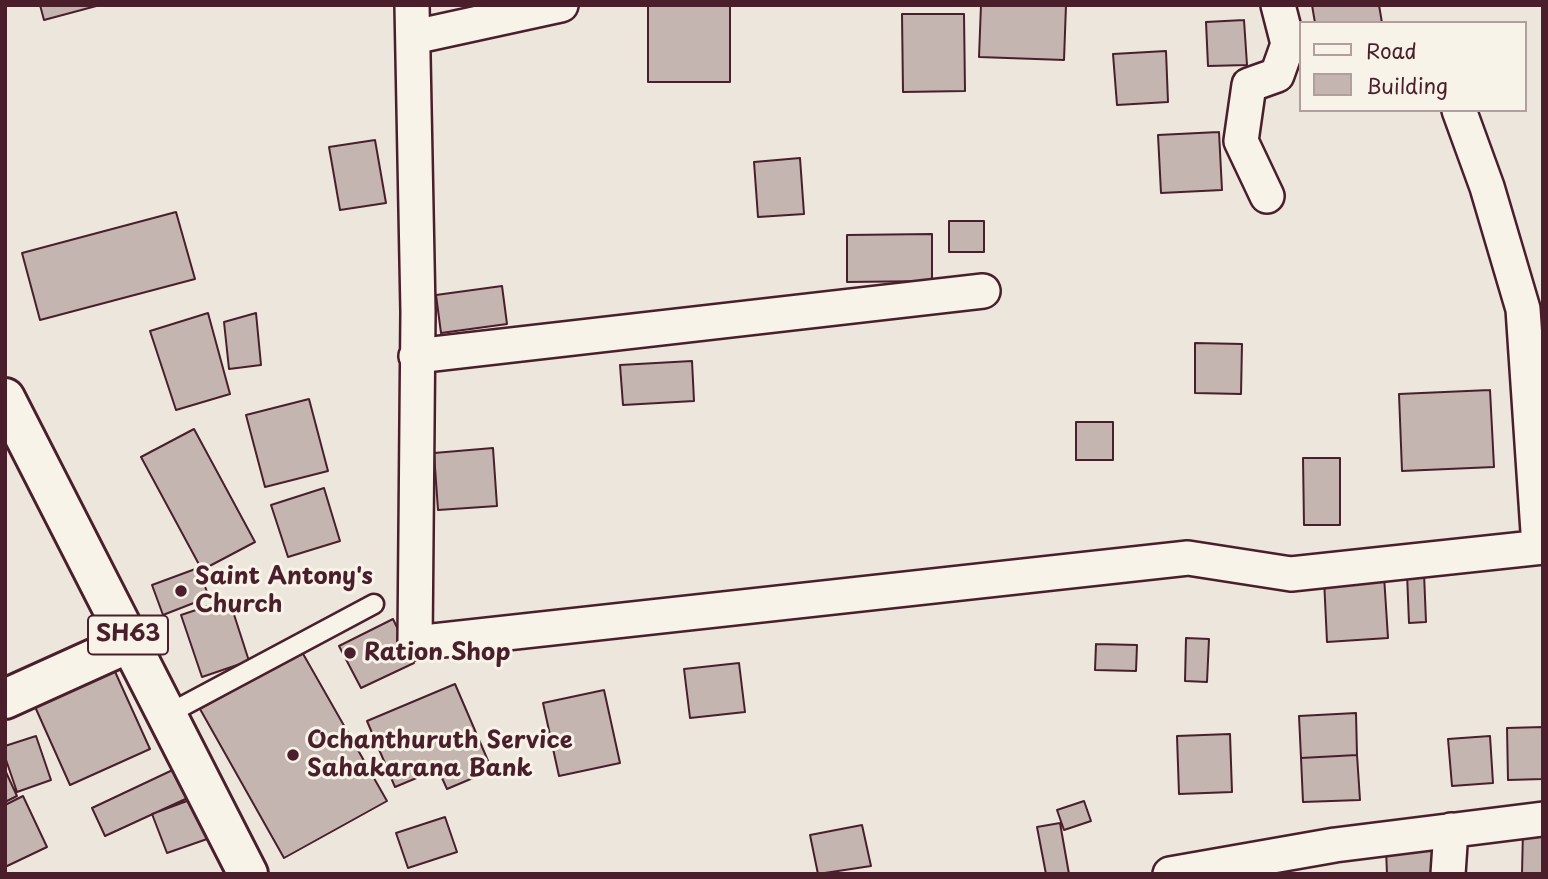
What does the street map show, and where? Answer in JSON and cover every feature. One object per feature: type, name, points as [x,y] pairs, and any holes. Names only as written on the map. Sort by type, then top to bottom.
[{"type":"main road","name":"SH63","points":[[5,398],[248,874]]},
{"type":"main road","points":[[5,699],[131,642]]},
{"type":"street","points":[[561,5],[413,21],[418,313],[415,643],[1188,558],[1292,575],[1541,547],[1522,309],[1486,187],[1460,112]]},
{"type":"street","points":[[1267,196],[1241,141],[1249,85],[1277,75],[1294,51],[1278,5]]},
{"type":"street","points":[[416,356],[984,291]]},
{"type":"street","points":[[1170,874],[1335,845],[1543,819]]},
{"type":"street","points":[[1448,874],[1451,830]]},
{"type":"lane","points":[[168,714],[374,604]]},
{"type":"building","points":[[40,5],[100,5],[44,20]]},
{"type":"building","points":[[648,5],[730,5],[730,82],[648,82]]},
{"type":"building","points":[[981,5],[1066,5],[1064,60],[979,57]]},
{"type":"building","points":[[1312,5],[1379,5],[1382,21],[1315,21]]},
{"type":"building","points":[[902,14],[964,14],[965,91],[903,92]]},
{"type":"building","points":[[1244,20],[1247,65],[1208,66],[1206,22]]},
{"type":"building","points":[[1166,51],[1168,102],[1117,105],[1113,54]]},
{"type":"building","points":[[1219,132],[1222,190],[1161,193],[1158,135]]},
{"type":"building","points":[[375,140],[386,203],[340,210],[329,147]]},
{"type":"building","points":[[800,158],[804,214],[758,217],[754,162]]},
{"type":"building","points":[[176,212],[195,279],[40,320],[22,253]]},
{"type":"building","points":[[949,221],[984,221],[984,252],[949,252]]},
{"type":"building","points":[[932,234],[932,281],[847,282],[847,235]]},
{"type":"building","points":[[502,286],[507,324],[441,333],[436,295]]},
{"type":"building","points":[[208,313],[230,394],[176,410],[150,331]]},
{"type":"building","points":[[256,313],[261,365],[229,369],[224,322]]},
{"type":"building","points":[[1195,343],[1242,344],[1241,394],[1195,393]]},
{"type":"building","points":[[692,361],[694,401],[623,405],[620,365]]},
{"type":"building","points":[[1490,390],[1494,467],[1402,471],[1399,394]]},
{"type":"building","points":[[309,399],[328,471],[265,487],[246,415]]},
{"type":"building","points":[[1076,422],[1113,422],[1113,460],[1076,460]]},
{"type":"building","points":[[194,429],[255,542],[202,570],[141,457]]},
{"type":"building","points":[[493,448],[497,506],[438,510],[434,453]]},
{"type":"building","points":[[1303,458],[1340,458],[1340,525],[1304,525]]},
{"type":"building","points":[[324,488],[340,541],[288,557],[271,505]]},
{"type":"building","name":"Saint Antony's Church","points":[[198,568],[209,597],[163,615],[152,585]]},
{"type":"building","points":[[1407,573],[1424,573],[1426,622],[1409,623]]},
{"type":"building","points":[[1384,576],[1388,638],[1327,642],[1324,579]]},
{"type":"building","points":[[229,599],[249,661],[202,677],[181,615]]},
{"type":"building","points":[[393,619],[414,663],[361,688],[339,646]]},
{"type":"building","points":[[1186,638],[1209,639],[1207,682],[1185,681]]},
{"type":"building","points":[[1096,644],[1137,645],[1136,671],[1095,670]]},
{"type":"building","name":"Ochanthuruth Service Sahakarana Bank","points":[[302,652],[387,801],[284,858],[200,709]]},
{"type":"building","points":[[739,663],[745,712],[690,718],[684,669]]},
{"type":"building","points":[[112,665],[150,749],[70,785],[32,700]]},
{"type":"building","points":[[455,684],[492,770],[447,789],[438,769],[395,787],[367,721]]},
{"type":"building","points":[[604,690],[620,763],[559,776],[543,703]]},
{"type":"building","points":[[1356,713],[1357,755],[1301,758],[1299,716]]},
{"type":"building","points":[[1543,727],[1543,779],[1508,780],[1507,728]]},
{"type":"building","points":[[1230,734],[1232,792],[1179,794],[1177,736]]},
{"type":"building","points":[[36,736],[51,780],[17,792],[5,757],[5,746]]},
{"type":"building","points":[[1490,736],[1493,783],[1452,786],[1448,739]]},
{"type":"building","points":[[1357,755],[1360,800],[1303,802],[1301,758]]},
{"type":"building","points":[[179,767],[192,796],[105,836],[92,808]]},
{"type":"building","points":[[5,770],[17,796],[5,802]]},
{"type":"building","points":[[23,796],[47,847],[5,867],[5,805]]},
{"type":"building","points":[[195,798],[210,838],[167,853],[152,814]]},
{"type":"building","points":[[1084,801],[1091,821],[1064,830],[1057,810]]},
{"type":"building","points":[[445,817],[457,852],[408,868],[396,833]]},
{"type":"building","points":[[1060,823],[1069,874],[1046,874],[1037,827]]},
{"type":"building","points":[[862,825],[871,866],[818,874],[810,835]]},
{"type":"building","points":[[1523,830],[1543,830],[1543,874],[1522,874]]},
{"type":"building","points":[[1433,847],[1433,874],[1387,874],[1386,849]]},
{"type":"place","name":"Saint Antony's Church","points":[[181,591]]},
{"type":"place","name":"Ration Shop","points":[[350,653]]},
{"type":"place","name":"Ochanthuruth Service Sahakarana Bank","points":[[293,755]]}]
